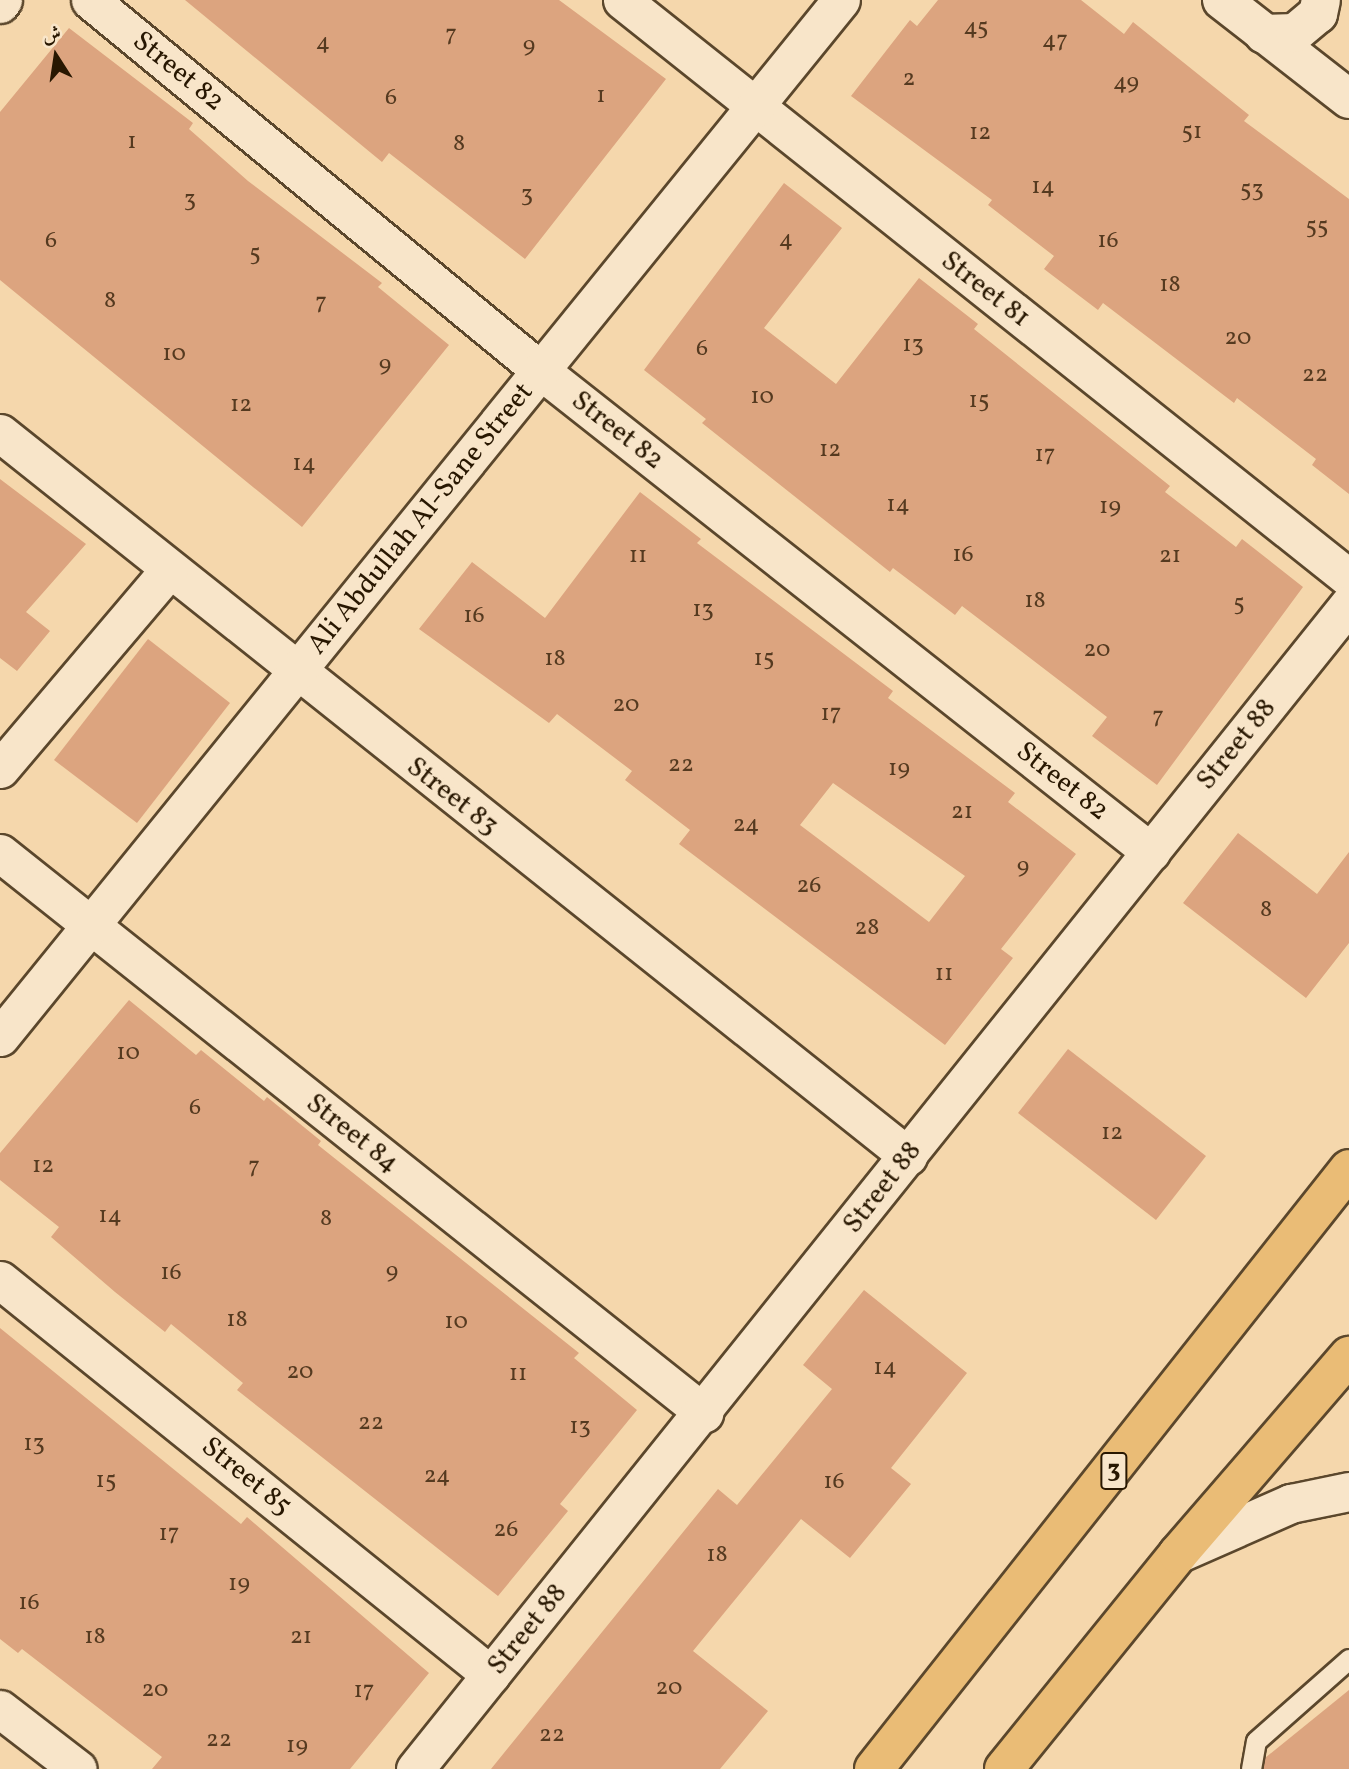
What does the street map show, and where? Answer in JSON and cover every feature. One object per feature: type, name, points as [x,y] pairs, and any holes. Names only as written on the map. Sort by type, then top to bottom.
[{"type":"main road","name":"3","points":[[874,1769],[1349,1169]]},
{"type":"main road","points":[[1004,1769],[1178,1554],[1349,1356]]},
{"type":"street","name":"Street 82","points":[[90,0],[541,371],[1151,852]]},
{"type":"street","name":"Street 81","points":[[622,0],[1349,578]]},
{"type":"street","name":"Ali Abdullah Al-Sane Street","points":[[0,1037],[757,109],[841,0]]},
{"type":"street","points":[[1222,0],[1264,34],[1348,88]]},
{"type":"street","points":[[1264,34],[1295,33],[1318,15],[1321,0]]},
{"type":"street","points":[[1344,0],[1349,4]]},
{"type":"street","name":"Street 83","points":[[0,433],[296,673],[908,1156]]},
{"type":"street","points":[[0,769],[169,570]]},
{"type":"street","name":"Street 88","points":[[415,1769],[705,1413],[1349,604]]},
{"type":"street","name":"Street 84","points":[[0,853],[705,1413]]},
{"type":"street","name":"Street 85","points":[[0,1280],[491,1675]]},
{"type":"street","points":[[1178,1554],[1291,1504],[1349,1492]]},
{"type":"street","points":[[0,1709],[78,1769]]},
{"type":"lane","points":[[1251,1769],[1256,1741],[1349,1660]]},
{"type":"building","points":[[185,0],[559,0],[666,79],[525,259],[389,153],[382,162]]},
{"type":"building","points":[[938,0],[1081,0],[1124,34],[1133,22],[1249,115],[1244,121],[1349,199],[1349,494],[1312,465],[1316,459],[1237,398],[1234,403],[1103,303],[1098,310],[1044,269],[1054,256],[988,205],[992,200],[851,96],[910,20],[917,26]]},
{"type":"building","points":[[69,28],[193,123],[189,129],[248,181],[382,283],[378,287],[449,345],[302,527],[0,280],[0,112]]},
{"type":"building","points":[[784,183],[842,228],[764,328],[836,384],[919,278],[978,324],[974,329],[1170,486],[1165,492],[1236,547],[1242,539],[1303,587],[1157,785],[1092,736],[1107,717],[962,606],[955,615],[893,568],[890,572],[702,423],[706,419],[644,370]]},
{"type":"building","points":[[0,479],[86,544],[26,612],[50,631],[17,671],[0,658]]},
{"type":"building","points":[[640,492],[701,539],[697,543],[893,691],[888,698],[1015,793],[1008,802],[1076,854],[1001,949],[1013,958],[945,1045],[679,844],[690,830],[625,780],[632,771],[557,714],[549,723],[419,629],[472,562],[545,618]],"holes":[[[833,783],[965,876],[929,922],[800,825]]]},
{"type":"building","points":[[148,639],[230,703],[137,823],[54,760]]},
{"type":"building","points":[[1238,833],[1317,894],[1349,852],[1349,943],[1306,998],[1183,903]]},
{"type":"building","points":[[129,1000],[196,1055],[201,1050],[264,1101],[267,1097],[321,1141],[318,1145],[579,1353],[574,1358],[637,1410],[560,1504],[568,1511],[498,1596],[237,1390],[243,1383],[171,1324],[165,1332],[115,1292],[51,1237],[59,1227],[0,1180],[0,1153]]},
{"type":"building","points":[[1068,1049],[1206,1156],[1156,1220],[1018,1113]]},
{"type":"building","points":[[864,1290],[967,1373],[891,1468],[911,1484],[850,1558],[801,1519],[693,1651],[768,1711],[720,1769],[491,1769],[718,1489],[737,1505],[832,1389],[803,1365]]},
{"type":"building","points":[[0,1328],[241,1524],[247,1517],[429,1673],[350,1769],[152,1769],[162,1757],[22,1649],[18,1653],[0,1639]]},
{"type":"building","points":[[1349,1690],[1349,1769],[1263,1769],[1265,1758]]}]
